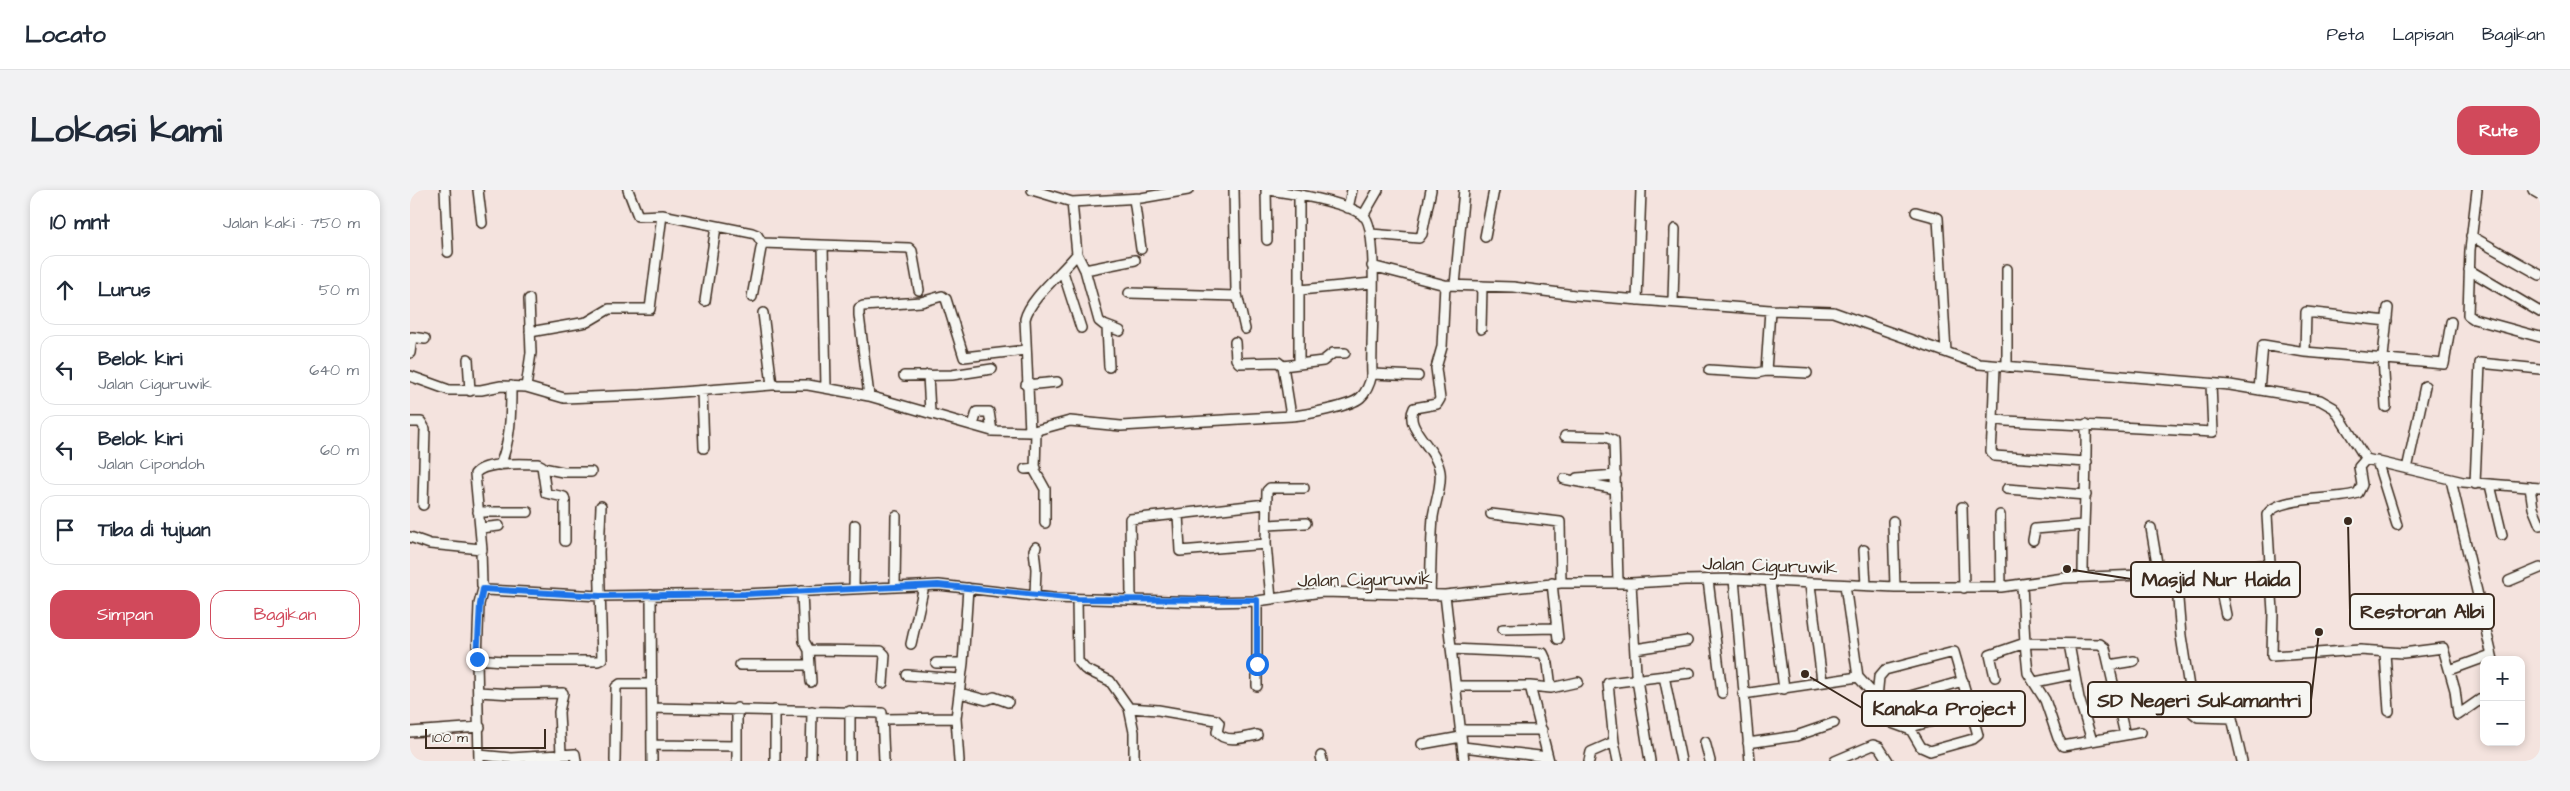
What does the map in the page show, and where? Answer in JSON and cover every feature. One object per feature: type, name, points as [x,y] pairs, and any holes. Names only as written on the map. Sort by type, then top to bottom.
[{"type":"street","points":[[446,190],[448,252]]},
{"type":"street","points":[[478,190],[482,222]]},
{"type":"street","points":[[628,190],[636,215],[662,215],[757,235],[762,243],[752,297]]},
{"type":"street","points":[[1032,190],[1072,202],[1188,190]]},
{"type":"street","points":[[1234,190],[1237,296],[1245,329]]},
{"type":"street","points":[[410,376],[449,390],[470,391],[511,386],[526,387],[564,398],[702,391],[772,385],[826,387],[930,412],[973,426],[992,430],[1033,432],[1070,421],[1121,426],[1291,416],[1318,412],[1358,400],[1366,392],[1372,374],[1372,266],[1369,222],[1363,216],[1348,208],[1299,195],[1267,190],[1267,240]]},
{"type":"street","points":[[1348,208],[1352,190]]},
{"type":"street","points":[[1363,216],[1378,190]]},
{"type":"street","points":[[1371,234],[1419,238],[1422,234],[1431,190]]},
{"type":"street","points":[[1430,595],[1433,534],[1440,470],[1433,450],[1411,422],[1410,414],[1414,408],[1437,404],[1440,399],[1436,368],[1442,347],[1464,190]]},
{"type":"street","points":[[1485,237],[1494,190]]},
{"type":"street","points":[[1637,300],[1641,190]]},
{"type":"street","points":[[2477,190],[2471,236],[2467,312],[2470,317],[2540,337]]},
{"type":"street","points":[[2533,190],[2540,194]]},
{"type":"street","points":[[1138,195],[1141,249]]},
{"type":"street","points":[[1299,195],[1297,221],[1300,290],[1299,364]]},
{"type":"street","points":[[1072,202],[1077,254],[1085,270],[1098,318],[1101,324],[1120,331]]},
{"type":"street","points":[[1916,212],[1938,218],[1946,352]]},
{"type":"street","points":[[530,332],[587,322],[609,309],[648,310],[652,308],[662,215]]},
{"type":"street","points":[[705,301],[716,227]]},
{"type":"street","points":[[1673,301],[1675,229]]},
{"type":"street","points":[[2471,236],[2540,275]]},
{"type":"street","points":[[762,243],[823,246],[875,245],[910,248],[919,290]]},
{"type":"street","points":[[823,246],[826,387]]},
{"type":"street","points":[[1045,523],[1045,489],[1038,479],[1026,385],[1025,319],[1029,306],[1063,272],[1077,254]]},
{"type":"street","points":[[1085,270],[1135,260]]},
{"type":"street","points":[[1372,266],[1450,284],[1637,300],[1842,314],[1966,360],[1995,366],[2211,384],[2259,390],[2327,403],[2334,408],[2366,459],[2474,484],[2540,488]]},
{"type":"street","points":[[2007,269],[2007,367]]},
{"type":"street","points":[[2469,270],[2540,312]]},
{"type":"street","points":[[1063,272],[1081,328]]},
{"type":"street","points":[[1300,290],[1372,283]]},
{"type":"street","points":[[1481,329],[1482,286]]},
{"type":"street","points":[[1130,293],[1237,296]]},
{"type":"street","points":[[869,396],[859,315],[859,308],[863,306],[921,302],[942,296],[946,299],[964,357],[1026,350]]},
{"type":"street","points":[[526,387],[531,353],[529,299]]},
{"type":"street","points":[[2386,408],[2383,357],[2388,308]]},
{"type":"street","points":[[1766,371],[1770,310]]},
{"type":"street","points":[[2304,352],[2306,312],[2386,321]]},
{"type":"street","points":[[763,313],[772,385]]},
{"type":"street","points":[[2259,390],[2263,345],[2304,352],[2383,357],[2444,364],[2451,322]]},
{"type":"street","points":[[1107,327],[1109,367]]},
{"type":"street","points":[[410,352],[412,337],[425,339]]},
{"type":"street","points":[[1235,342],[1236,359],[1239,363],[1278,362],[1283,366],[1291,416]]},
{"type":"street","points":[[1283,366],[1322,361],[1333,353],[1345,353]]},
{"type":"street","points":[[468,359],[470,391]]},
{"type":"street","points":[[2474,484],[2480,364],[2540,369]]},
{"type":"street","points":[[1995,366],[1991,451],[1996,457],[2087,462]]},
{"type":"street","points":[[904,376],[952,375],[992,369]]},
{"type":"street","points":[[1709,370],[1757,373],[1766,371],[1807,373]]},
{"type":"street","points":[[1372,374],[1418,376]]},
{"type":"street","points":[[928,375],[930,412]]},
{"type":"street","points":[[1026,385],[1057,382]]},
{"type":"street","points":[[1993,419],[2213,432],[2211,384]]},
{"type":"street","points":[[500,465],[507,450],[512,422],[511,386]]},
{"type":"street","points":[[2408,469],[2425,386]]},
{"type":"street","points":[[702,391],[704,448]]},
{"type":"street","points":[[973,426],[977,412],[989,412],[992,430]]},
{"type":"street","points":[[410,422],[416,420],[421,422],[425,429],[423,505]]},
{"type":"street","points":[[2084,577],[2083,525],[2087,462],[2086,424]]},
{"type":"street","points":[[1566,436],[1611,438],[1615,448],[1618,582]]},
{"type":"street","points":[[2366,459],[2359,467],[2362,486],[2358,493],[2282,504],[2270,510],[2267,515],[2273,612],[2272,656],[2360,650],[2403,653],[2443,648],[2450,670],[2458,715],[2480,700]]},
{"type":"street","points":[[2377,461],[2397,525]]},
{"type":"street","points":[[576,761],[575,754],[479,758],[480,726],[477,659],[480,604],[483,589],[481,528],[475,474],[482,468],[500,465],[538,464],[543,468],[564,472],[591,472]]},
{"type":"street","points":[[543,468],[546,492],[564,497],[565,541]]},
{"type":"street","points":[[1025,469],[1036,468]]},
{"type":"street","points":[[1616,475],[1564,479],[1616,488]]},
{"type":"street","points":[[2451,480],[2492,656]]},
{"type":"street","points":[[2490,485],[2502,535]]},
{"type":"street","points":[[2530,487],[2533,508],[2540,525]]},
{"type":"street","points":[[1271,599],[1266,544],[1267,489],[1304,488]]},
{"type":"street","points":[[2007,489],[2086,495]]},
{"type":"street","points":[[1131,599],[1130,519],[1266,504]]},
{"type":"street","points":[[477,659],[503,661],[600,660],[602,657],[600,596],[601,506]]},
{"type":"street","points":[[1962,507],[1964,588]]},
{"type":"street","points":[[478,512],[528,512]]},
{"type":"street","points":[[1178,514],[1180,551],[1266,544]]},
{"type":"street","points":[[1491,514],[1560,522],[1556,583],[1556,628],[1558,640]]},
{"type":"street","points":[[2000,515],[2002,587]]},
{"type":"street","points":[[895,586],[896,516]]},
{"type":"street","points":[[1893,521],[1894,587]]},
{"type":"street","points":[[1267,525],[1306,523]]},
{"type":"street","points":[[854,588],[855,525]]},
{"type":"street","points":[[2033,540],[2035,529],[2083,525]]},
{"type":"street","points":[[481,528],[499,526]]},
{"type":"street","points":[[2151,528],[2159,575]]},
{"type":"street","points":[[410,537],[430,544],[482,550]]},
{"type":"street","points":[[1035,595],[1036,569],[1034,565],[1034,550],[1036,547]]},
{"type":"street","points":[[1864,550],[1866,585]]},
{"type":"street","name":"Jalan Ciguruwik","points":[[483,589],[600,596],[924,586],[968,588],[1077,599],[1206,602],[1271,599],[1322,592],[1445,595],[1556,583],[1708,580],[1894,587],[2002,587],[2064,578],[2176,575],[2217,572],[2269,564]]},
{"type":"street","points":[[2509,581],[2540,568]]},
{"type":"street","points":[[2217,572],[2226,615]]},
{"type":"street","points":[[2176,575],[2181,636],[2193,713],[2198,718],[2232,718],[2242,761]]},
{"type":"street","points":[[1708,580],[1722,693]]},
{"type":"street","points":[[1734,580],[1750,761]]},
{"type":"street","points":[[1770,582],[1784,689]]},
{"type":"street","points":[[1631,583],[1637,681],[1650,761]]},
{"type":"street","points":[[1810,585],[1822,682]]},
{"type":"street","points":[[1845,585],[1858,677],[1879,701],[1894,726],[1907,728],[1914,732],[1923,749],[1934,750],[1978,736],[1956,654],[1951,652],[1885,670],[1879,677],[1879,701]]},
{"type":"street","points":[[2022,585],[2028,673],[2045,700],[2060,744],[2065,747],[2141,732]]},
{"type":"street","points":[[911,644],[924,586]]},
{"type":"street","points":[[959,761],[956,718],[963,663],[968,588]]},
{"type":"street","points":[[802,591],[804,642],[809,650],[811,682]]},
{"type":"street","points":[[651,595],[652,761]]},
{"type":"street","points":[[1445,595],[1464,761]]},
{"type":"street","points":[[1077,599],[1076,642],[1079,663],[1084,669],[1110,681],[1129,708],[1134,732],[1134,761]]},
{"type":"street","points":[[1257,600],[1258,686]]},
{"type":"street","points":[[1503,629],[1556,628]]},
{"type":"street","points":[[1635,649],[1687,641]]},
{"type":"street","points":[[1995,677],[1990,655],[2025,643],[2104,645],[2124,735]]},
{"type":"street","points":[[2069,644],[2074,674],[2092,741]]},
{"type":"street","points":[[1451,649],[1538,652],[1547,660],[1551,688]]},
{"type":"street","points":[[809,650],[881,651],[884,655],[883,683]]},
{"type":"street","points":[[2385,652],[2389,711]]},
{"type":"street","points":[[2109,665],[2134,661]]},
{"type":"street","points":[[2450,670],[2480,661]]},
{"type":"street","points":[[936,663],[963,663]]},
{"type":"street","points":[[740,665],[810,665]]},
{"type":"street","points":[[1618,761],[1614,742],[1608,684],[1690,673]]},
{"type":"street","points":[[2035,682],[2074,674]]},
{"type":"street","points":[[907,676],[961,679]]},
{"type":"street","points":[[1664,676],[1681,761]]},
{"type":"street","points":[[1743,694],[1858,677]]},
{"type":"street","points":[[1879,701],[1963,681]]},
{"type":"street","points":[[1456,686],[1530,686],[1551,688],[1578,682]]},
{"type":"street","points":[[615,761],[616,686],[620,684],[652,684]]},
{"type":"street","points":[[1463,747],[1549,759],[1530,686]]},
{"type":"street","points":[[478,692],[563,695],[559,712],[560,754]]},
{"type":"street","points":[[960,693],[986,700],[994,697],[1008,702]]},
{"type":"street","points":[[2116,697],[2140,693]]},
{"type":"street","points":[[652,708],[737,708],[882,713],[884,761]]},
{"type":"street","points":[[737,708],[737,761]]},
{"type":"street","points":[[1129,708],[1216,720],[1219,724],[1217,732],[1224,738],[1257,735]]},
{"type":"street","points":[[775,710],[775,761]]},
{"type":"street","points":[[811,761],[812,711]]},
{"type":"street","points":[[850,711],[850,761]]},
{"type":"street","points":[[1907,728],[1970,711]]},
{"type":"street","points":[[885,718],[956,718]]},
{"type":"street","points":[[1748,743],[1796,736],[1834,723]]},
{"type":"street","points":[[410,732],[480,726]]},
{"type":"street","points":[[1422,744],[1460,733],[1542,730]]},
{"type":"street","points":[[1589,761],[1591,752],[1614,742]]},
{"type":"street","points":[[1706,742],[1710,761]]},
{"type":"street","points":[[653,745],[737,746]]},
{"type":"street","points":[[1835,761],[1873,745],[1879,747],[1888,761]]},
{"type":"place","name":"Restoran Albi","points":[[2348,521]]},
{"type":"place","name":"Masjid Nur Haida","points":[[2067,569]]},
{"type":"place","name":"SD Negeri Sukamantri","points":[[2319,632]]},
{"type":"place","name":"Kanaka Project","points":[[1805,674]]},
{"type":"route","points":[[477,659],[480,604],[483,589],[569,596],[600,596],[745,594],[953,585],[1052,598],[1206,602],[1257,600],[1257,664]]}]
